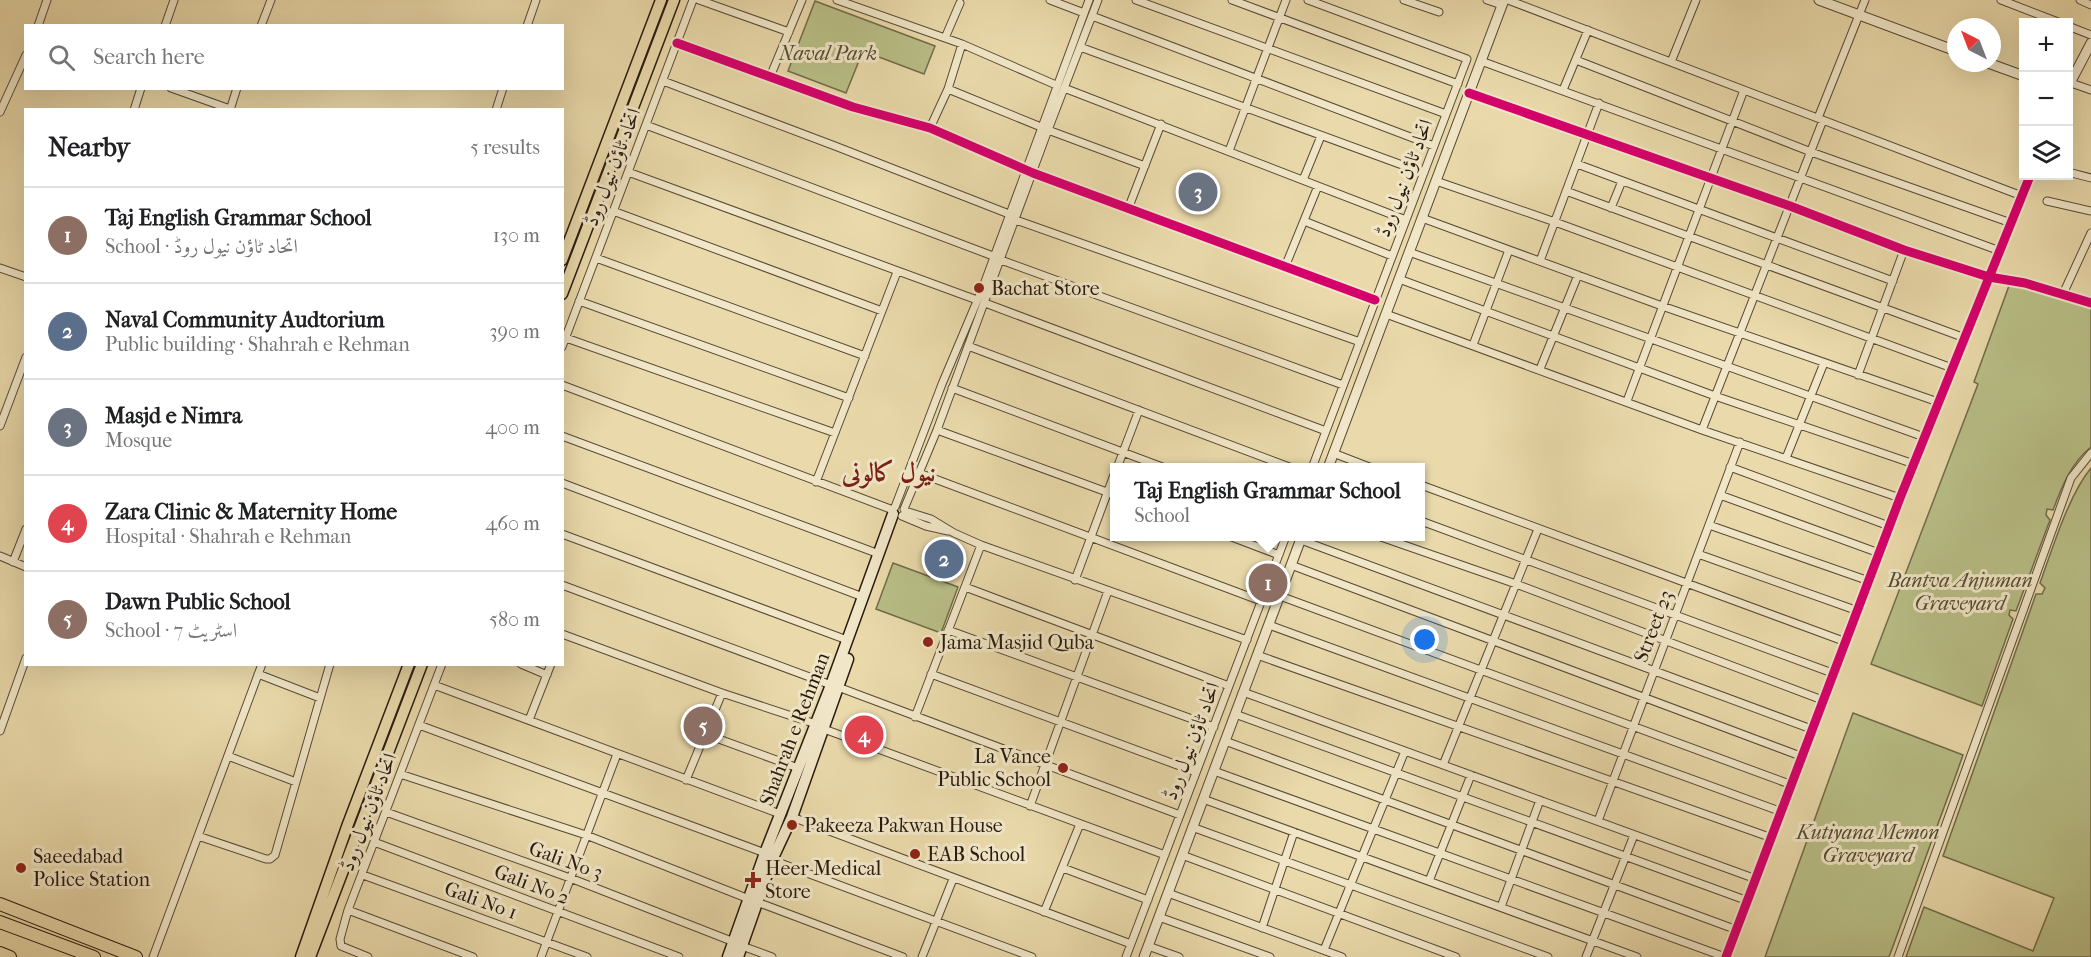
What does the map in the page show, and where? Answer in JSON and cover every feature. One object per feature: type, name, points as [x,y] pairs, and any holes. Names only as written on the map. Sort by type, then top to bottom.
[{"type":"highway","points":[[0,904],[136,957]]},
{"type":"highway","points":[[0,922],[94,957]]},
{"type":"highway","points":[[0,953],[10,957]]},
{"type":"main road","points":[[564,255],[661,0]]},
{"type":"main road","points":[[564,289],[674,0]]},
{"type":"main road","points":[[629,83],[641,87]]},
{"type":"main road","name":"Shahrah e Rehman","points":[[835,686],[863,597],[879,554],[899,512]]},
{"type":"main road","name":"Shahrah e Rehman","points":[[728,957],[738,944],[899,512]]},
{"type":"main road","points":[[301,957],[348,824],[409,666]]},
{"type":"main road","points":[[310,957],[421,666]]},
{"type":"main road","name":"Shahrah e Rehman","points":[[786,816],[798,768],[820,727]]},
{"type":"main road","name":"Shahrah e Rehman","points":[[738,944],[738,957]]},
{"type":"street","points":[[39,24],[47,0]]},
{"type":"street","points":[[166,24],[174,0]]},
{"type":"street","points":[[262,24],[271,0]]},
{"type":"street","points":[[528,24],[536,0]]},
{"type":"street","name":"اتحاد ٹاؤن نیول روڈ","points":[[564,342],[693,0]]},
{"type":"street","points":[[699,0],[789,32]]},
{"type":"street","points":[[770,77],[802,0]]},
{"type":"street","points":[[837,0],[962,44],[1060,86],[1406,220]]},
{"type":"street","points":[[1050,0],[1084,13]]},
{"type":"street","points":[[899,512],[1025,169],[1060,86],[1089,0]]},
{"type":"street","points":[[1060,86],[1080,47],[1098,0]]},
{"type":"street","points":[[1136,0],[1446,114]]},
{"type":"street","points":[[1232,0],[1458,84]]},
{"type":"street","points":[[1230,151],[1286,0]]},
{"type":"street","name":"اتحاد ٹاؤن نیول روڈ","points":[[1308,0],[1467,59],[1314,463]]},
{"type":"street","points":[[1404,0],[1439,12]]},
{"type":"street","points":[[1487,0],[1505,2],[1588,30],[2022,196]]},
{"type":"street","points":[[1671,62],[1696,0]]},
{"type":"street","points":[[1819,0],[1947,48]]},
{"type":"street","points":[[1702,430],[1811,152],[1820,119],[1865,0]]},
{"type":"street","points":[[2001,0],[2048,18]]},
{"type":"street","points":[[2080,0],[2091,4]]},
{"type":"street","points":[[1330,463],[1505,2]]},
{"type":"street","points":[[945,38],[960,3]]},
{"type":"street","points":[[1092,16],[1434,146]]},
{"type":"street","points":[[2073,29],[2091,35]]},
{"type":"street","points":[[1563,90],[1588,30]]},
{"type":"street","points":[[677,43],[853,107],[930,128],[1033,173],[1375,300]]},
{"type":"street","points":[[2073,79],[2091,43]]},
{"type":"street","points":[[930,128],[948,89],[962,44]]},
{"type":"street","points":[[1080,47],[1424,173]]},
{"type":"street","points":[[0,112],[24,59]]},
{"type":"street","points":[[1576,60],[1733,119],[1811,152],[2011,223]]},
{"type":"street","points":[[1481,61],[2000,251]]},
{"type":"street","points":[[2001,68],[2019,74]]},
{"type":"street","points":[[663,81],[1009,214]]},
{"type":"street","points":[[2073,86],[2091,90]]},
{"type":"street","points":[[948,89],[1144,166]]},
{"type":"street","points":[[135,108],[140,90]]},
{"type":"street","points":[[177,90],[227,108]]},
{"type":"street","points":[[230,108],[236,90]]},
{"type":"street","points":[[497,108],[502,90]]},
{"type":"street","points":[[1627,401],[1744,90]]},
{"type":"street","points":[[1469,93],[1790,206],[1904,250],[1989,277],[2025,283],[2091,303]]},
{"type":"street","points":[[1540,261],[1599,103]]},
{"type":"street","points":[[1128,209],[1161,124]]},
{"type":"street","points":[[646,125],[993,256]]},
{"type":"street","points":[[899,512],[937,430],[985,303],[1033,173],[1044,128]]},
{"type":"street","points":[[1303,180],[1321,136]]},
{"type":"street","points":[[1577,164],[1893,281]]},
{"type":"street","points":[[628,172],[977,300]]},
{"type":"street","points":[[2073,173],[2091,178]]},
{"type":"street","points":[[1214,771],[1726,957],[1825,701],[1889,526],[2028,180]]},
{"type":"street","points":[[1436,181],[1555,222],[1952,368]]},
{"type":"street","points":[[1611,208],[1622,181]]},
{"type":"street","points":[[1285,267],[1318,186]]},
{"type":"street","points":[[1566,191],[1965,338]]},
{"type":"street","points":[[2047,201],[2091,211]]},
{"type":"street","points":[[613,211],[882,311]]},
{"type":"street","points":[[1422,218],[1662,306],[1938,402]]},
{"type":"street","points":[[1016,220],[1360,342]]},
{"type":"street","points":[[1304,221],[1392,256]]},
{"type":"street","points":[[2064,294],[2091,233]]},
{"type":"street","points":[[1473,345],[1509,250]]},
{"type":"street","points":[[1858,375],[1904,250]]},
{"type":"street","points":[[1409,252],[1924,438]]},
{"type":"street","points":[[596,258],[865,356]]},
{"type":"street","points":[[1001,260],[1343,385]]},
{"type":"street","points":[[0,268],[24,276]]},
{"type":"street","points":[[816,482],[897,272]]},
{"type":"street","points":[[1540,369],[1578,275]]},
{"type":"street","points":[[1399,279],[1715,396],[1914,464]]},
{"type":"street","points":[[579,301],[849,398]]},
{"type":"street","points":[[985,303],[1326,431]]},
{"type":"street","points":[[1386,314],[1702,430],[1900,498]]},
{"type":"street","points":[[566,338],[835,433]]},
{"type":"street","points":[[968,346],[1279,463]]},
{"type":"street","points":[[0,426],[24,362]]},
{"type":"street","points":[[1786,458],[1824,363]]},
{"type":"street","points":[[564,386],[899,512],[926,526],[954,533],[981,545],[1247,640]]},
{"type":"street","points":[[952,388],[1152,463]]},
{"type":"street","points":[[1119,463],[1139,410]]},
{"type":"street","points":[[937,430],[1110,494]]},
{"type":"street","points":[[564,437],[879,554]]},
{"type":"street","name":"Street 23","points":[[1598,821],[1740,442]]},
{"type":"street","points":[[1333,453],[1359,463]]},
{"type":"street","points":[[1898,957],[2071,478],[2091,453]]},
{"type":"street","points":[[1730,467],[1889,526]]},
{"type":"street","points":[[919,473],[1262,600]]},
{"type":"street","points":[[564,484],[863,597]]},
{"type":"street","points":[[1425,487],[1846,642]]},
{"type":"street","points":[[1720,495],[1879,553]]},
{"type":"street","points":[[1075,579],[1090,538],[1110,496]]},
{"type":"street","points":[[1425,522],[1834,674]]},
{"type":"street","points":[[1709,525],[1869,581]]},
{"type":"street","points":[[1443,765],[1538,529]]},
{"type":"street","points":[[13,562],[24,534]]},
{"type":"street","points":[[564,535],[848,640]]},
{"type":"street","points":[[1240,541],[1279,555]]},
{"type":"street","name":"اتحاد ٹاؤن نیول روڈ","points":[[1126,957],[1284,541]]},
{"type":"street","points":[[1144,957],[1300,541]]},
{"type":"street","points":[[1309,541],[1814,729]]},
{"type":"street","points":[[1390,541],[1516,584],[1825,701]]},
{"type":"street","points":[[915,717],[981,545]]},
{"type":"street","points":[[1698,554],[1858,611]]},
{"type":"street","points":[[0,556],[24,566]]},
{"type":"street","points":[[1291,565],[1803,757]]},
{"type":"street","points":[[564,586],[1180,815]]},
{"type":"street","points":[[965,587],[1229,686]]},
{"type":"street","points":[[1030,806],[1108,591]]},
{"type":"street","points":[[1280,596],[1792,785]]},
{"type":"street","points":[[1269,625],[1782,812]]},
{"type":"street","points":[[948,630],[1214,727]]},
{"type":"street","points":[[564,635],[820,727],[1165,855]]},
{"type":"street","points":[[1257,655],[1772,838]]},
{"type":"street","points":[[0,731],[24,664]]},
{"type":"street","points":[[153,957],[261,666]]},
{"type":"street","points":[[198,836],[270,859],[275,855],[329,666]]},
{"type":"street","name":"اتحاد ٹاؤن نیول روڈ","points":[[368,957],[341,946],[340,939],[348,910],[441,666]]},
{"type":"street","points":[[526,666],[547,675]]},
{"type":"street","points":[[529,720],[550,666]]},
{"type":"street","points":[[258,674],[320,698]]},
{"type":"street","points":[[931,674],[1196,772]]},
{"type":"street","points":[[435,685],[1131,944]]},
{"type":"street","points":[[1243,692],[1756,879]]},
{"type":"street","points":[[686,780],[722,693]]},
{"type":"street","points":[[1235,714],[1748,901]]},
{"type":"street","points":[[419,725],[604,792],[936,922],[1032,957]]},
{"type":"street","points":[[705,734],[798,768]]},
{"type":"street","points":[[1225,741],[1737,930]]},
{"type":"street","points":[[1324,950],[1405,751]]},
{"type":"street","points":[[541,957],[617,754]]},
{"type":"street","points":[[228,756],[296,782]]},
{"type":"street","points":[[400,774],[586,835],[903,957]]},
{"type":"street","points":[[1429,881],[1471,775]]},
{"type":"street","points":[[1203,799],[1637,957]]},
{"type":"street","points":[[1501,907],[1540,800]]},
{"type":"street","name":"Gali No 3","points":[[386,812],[570,878],[772,957]]},
{"type":"street","points":[[1044,912],[1080,824]]},
{"type":"street","points":[[1192,827],[1548,957]]},
{"type":"street","points":[[1262,927],[1294,832]]},
{"type":"street","points":[[1586,957],[1634,835]]},
{"type":"street","name":"Gali No 2","points":[[374,842],[679,957]]},
{"type":"street","points":[[1182,855],[1456,957]]},
{"type":"street","points":[[1063,868],[1148,900]]},
{"type":"street","name":"Gali No 1","points":[[363,874],[587,957]]},
{"type":"street","points":[[922,957],[953,879]]},
{"type":"street","points":[[1168,893],[1342,957]]},
{"type":"street","points":[[348,910],[473,957]]},
{"type":"street","points":[[1159,917],[1270,957]]},
{"type":"street","points":[[1148,946],[1179,957]]},
{"type":"green space","name":"Naval Park","points":[[815,1],[935,46],[924,74],[863,51],[846,93],[788,71]]},
{"type":"green space","name":"Bantva Anjuman Graveyard","points":[[2010,283],[2091,307],[2091,447],[2073,468],[2053,510],[2047,509],[2046,515],[2050,520],[2016,611],[2010,610],[2009,615],[2013,619],[1982,706],[1871,664],[1978,384],[1974,382]]},
{"type":"green space","points":[[2091,468],[2091,957],[1906,957],[1924,907],[2033,951],[2054,898],[1943,856],[2036,594],[2042,594],[2045,588],[2040,583],[2068,507]]},
{"type":"green space","points":[[893,563],[958,587],[941,633],[876,609]]},
{"type":"green space","name":"Kutiyana Memon Graveyard","points":[[1853,713],[1963,755],[1953,783],[1889,957],[1765,957]]},
{"type":"cycle path","points":[[677,43],[853,107],[930,128],[1033,173],[1375,300]]},
{"type":"cycle path","points":[[1469,93],[1790,206],[1904,250],[1989,277],[2025,283],[2091,303]]},
{"type":"cycle path","points":[[1726,957],[1900,498],[2028,180]]},
{"type":"place","name":"Masjd e Nimra","points":[[1198,192]]},
{"type":"place","name":"Bachat Store","points":[[979,288]]},
{"type":"place","name":"Naval Community Audtorium","points":[[944,559]]},
{"type":"place","name":"Taj English Grammar School","points":[[1268,583]]},
{"type":"place","name":"Jama Masjid Quba","points":[[928,642]]},
{"type":"place","name":"Dawn Public School","points":[[703,726]]},
{"type":"place","name":"Zara Clinic & Maternity Home","points":[[864,735]]},
{"type":"place","name":"La Vance Public School","points":[[1063,768]]},
{"type":"place","name":"Pakeeza Pakwan House","points":[[792,825]]},
{"type":"place","name":"EAB School","points":[[915,854]]},
{"type":"place","name":"Saeedabad Police Station","points":[[21,868]]},
{"type":"place","name":"Heer Medical Store","points":[[753,880]]},
{"type":"district","name":"نیول کالونی","points":[[889,472]]}]
